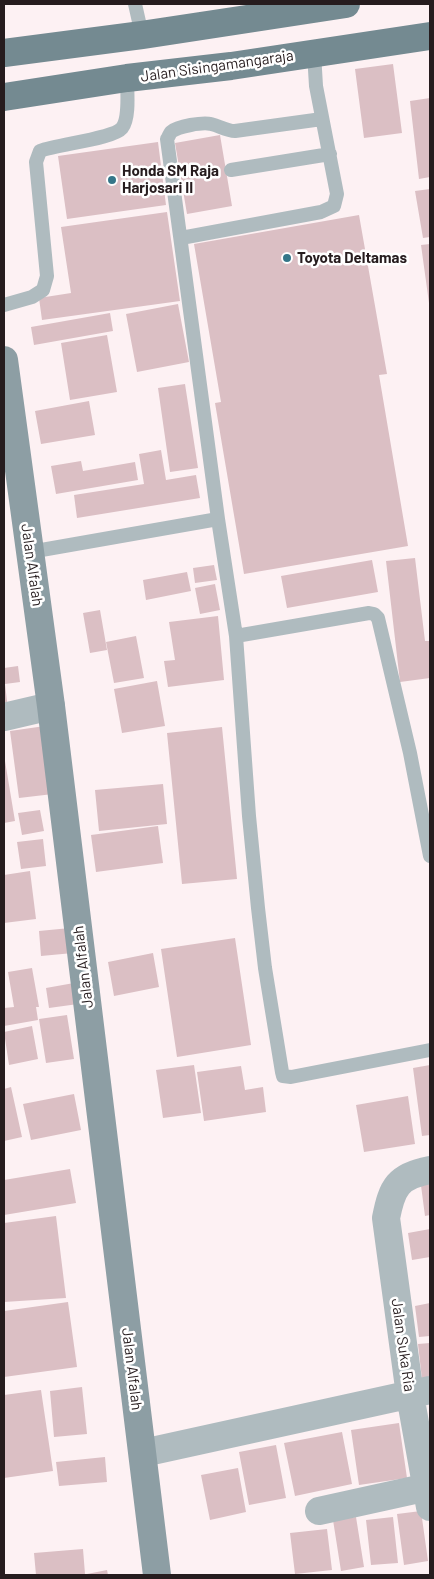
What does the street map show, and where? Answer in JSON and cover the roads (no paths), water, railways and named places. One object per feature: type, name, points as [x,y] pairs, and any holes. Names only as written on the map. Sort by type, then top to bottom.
[{"type":"main road","points":[[4,53],[142,35],[264,10],[346,4]]},
{"type":"main road","name":"Jalan Sisingamangaraja","points":[[4,98],[127,78],[231,66],[430,36]]},
{"type":"street","name":"Jalan Alfalah","points":[[4,360],[51,706],[157,1575]]},
{"type":"street","points":[[4,717],[51,706]]},
{"type":"street","name":"Jalan Suka Ria","points":[[429,1497],[420,1392],[386,1218],[390,1200],[398,1185],[412,1174],[430,1170]]},
{"type":"street","points":[[143,1453],[420,1392]]},
{"type":"street","points":[[319,1510],[429,1497]]},
{"type":"lane","points":[[135,4],[142,35]]},
{"type":"lane","points":[[181,238],[322,212],[334,206],[337,194],[316,86],[314,53]]},
{"type":"lane","points":[[4,304],[32,297],[43,290],[47,276],[36,162],[40,151],[112,134],[122,128],[126,115],[127,78]]},
{"type":"lane","points":[[322,118],[235,131],[228,131],[212,124],[202,123],[171,132],[167,139],[218,519],[236,636],[249,816],[258,908],[265,968],[283,1076],[291,1077],[430,1050]]},
{"type":"lane","points":[[230,170],[330,154]]},
{"type":"lane","points":[[30,552],[218,519]]},
{"type":"lane","points":[[236,636],[369,613],[374,614],[378,618],[410,753],[430,856]]},
{"type":"place","name":"Honda SM Raja Harjosari II","points":[[112,180]]},
{"type":"place","name":"Toyota Deltamas","points":[[287,258]]}]
